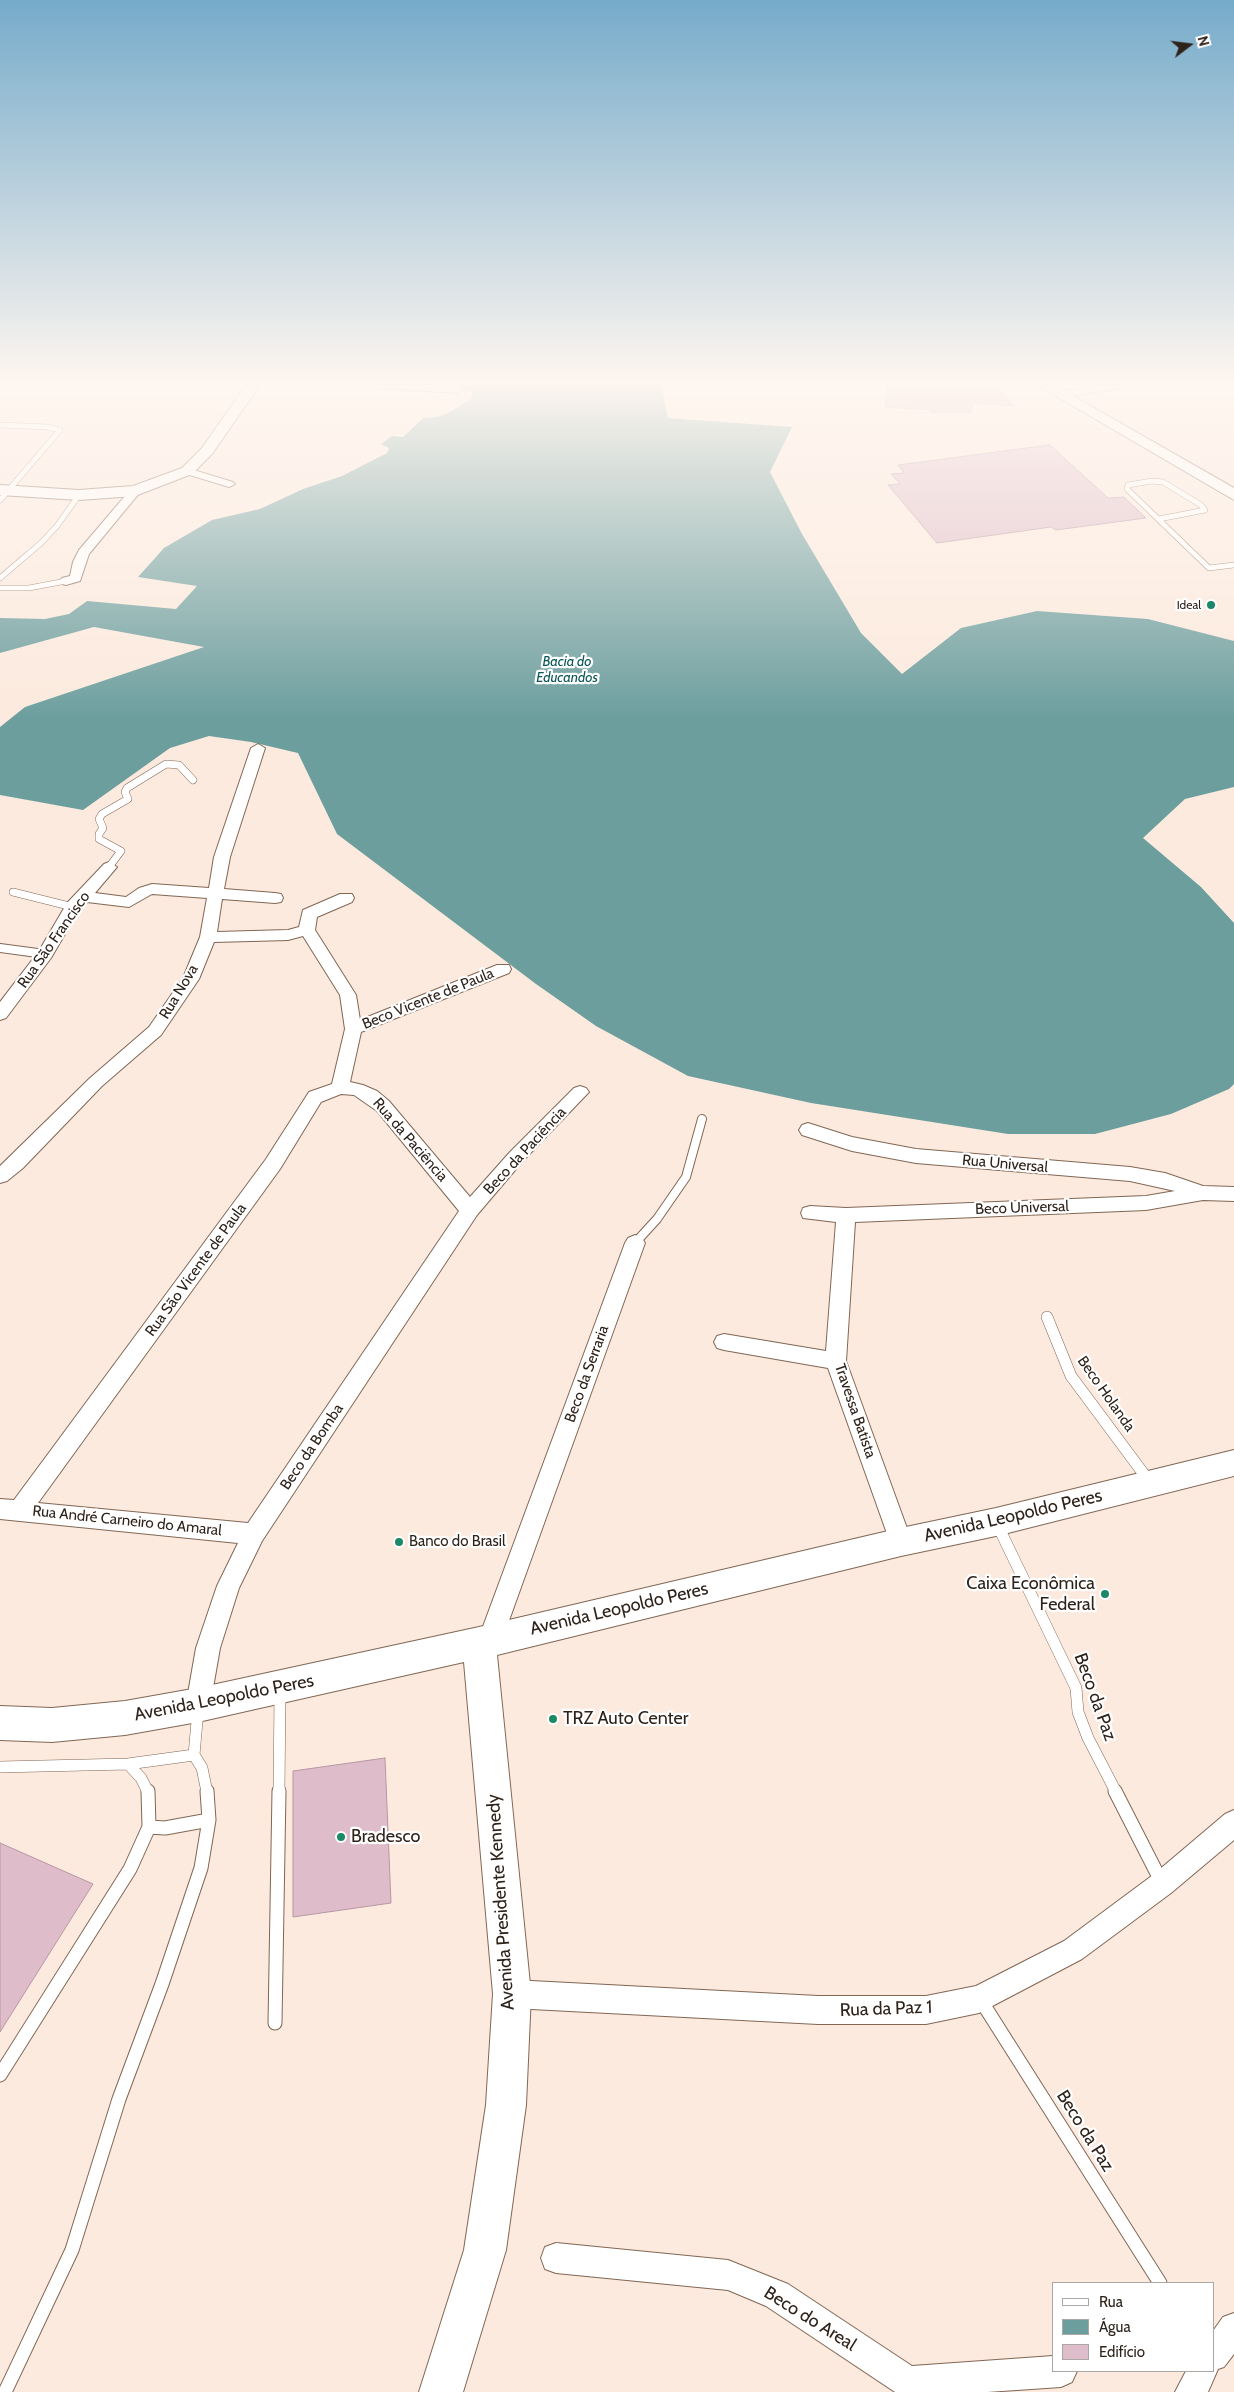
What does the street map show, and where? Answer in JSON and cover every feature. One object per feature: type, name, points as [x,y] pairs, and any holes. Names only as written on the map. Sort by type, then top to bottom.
[{"type":"street","points":[[66,581],[76,578],[78,562],[83,553],[130,497]]},
{"type":"street","name":"Rua Nova","points":[[0,1176],[16,1163],[96,1082],[155,1031],[191,979],[208,937],[215,894],[233,821],[258,748]]},
{"type":"street","name":"Rua São Francisco","points":[[0,1014],[44,954],[78,901],[109,867]]},
{"type":"street","points":[[78,901],[126,902],[133,900],[148,890],[275,898]]},
{"type":"street","points":[[340,1088],[353,1029],[348,995],[306,930],[309,914],[346,898]]},
{"type":"street","points":[[208,937],[288,935],[306,930]]},
{"type":"street","name":"Beco Vicente de Paula","points":[[353,1029],[503,969]]},
{"type":"street","name":"Rua da Paciência","points":[[340,1088],[357,1089],[372,1096],[383,1106],[470,1210]]},
{"type":"street","name":"Rua São Vicente de Paula","points":[[10,1510],[273,1164],[315,1097],[340,1088]]},
{"type":"street","name":"Beco da Paciência","points":[[470,1210],[516,1157],[580,1092]]},
{"type":"street","name":"Rua Universal","points":[[808,1130],[852,1144],[916,1156],[1130,1174],[1165,1180],[1203,1193]]},
{"type":"street","name":"Beco Universal","points":[[810,1214],[846,1215],[1146,1203],[1203,1193],[1234,1194]]},
{"type":"street","name":"Beco da Bomba","points":[[198,1705],[208,1648],[228,1586],[254,1534],[470,1210]]},
{"type":"street","name":"Travessa Batista","points":[[846,1215],[836,1361],[901,1542]]},
{"type":"street","name":"Beco da Serraria","points":[[485,1642],[635,1243]]},
{"type":"street","points":[[724,1342],[836,1361]]},
{"type":"street","name":"Avenida Leopoldo Peres","points":[[0,1723],[52,1725],[125,1718],[280,1688],[485,1642],[901,1542],[996,1522],[1234,1463]]},
{"type":"street","name":"Rua André Carneiro do Amaral","points":[[10,1510],[254,1534]]},
{"type":"street","name":"Avenida Presidente Kennedy","points":[[441,2392],[485,2250],[506,2105],[512,1994],[485,1642]]},
{"type":"street","name":"Rua da Paz 1","points":[[512,1994],[818,2010],[926,2010],[979,1999],[1073,1950],[1162,1884],[1234,1823]]},
{"type":"street","name":"Beco do Areal","points":[[556,2258],[728,2275],[777,2295],[908,2387],[1052,2372]]},
{"type":"street","points":[[1214,2355],[1234,2328]]},
{"type":"street","points":[[1190,2392],[1202,2372]]},
{"type":"lane","points":[[0,578],[42,543],[78,497]]},
{"type":"lane","points":[[1135,497],[1209,568],[1234,565]]},
{"type":"lane","points":[[1159,519],[1198,513],[1205,510],[1201,505],[1187,497]]},
{"type":"lane","points":[[0,588],[29,588],[66,581]]},
{"type":"lane","points":[[109,867],[121,855],[121,851],[100,839],[99,834],[103,828],[99,819],[102,814],[127,800],[128,797],[125,792],[127,788],[166,764],[179,765],[193,780]]},
{"type":"lane","points":[[12,892],[78,901]]},
{"type":"lane","points":[[0,948],[44,954]]},
{"type":"lane","name":"Beco da Serraria","points":[[635,1243],[657,1219],[686,1177],[702,1119]]},
{"type":"lane","name":"Beco Holanda","points":[[1046,1317],[1061,1355],[1072,1376],[1151,1483]]},
{"type":"lane","name":"Beco da Paz","points":[[996,1522],[1076,1688],[1078,1712],[1088,1738],[1162,1884]]},
{"type":"lane","points":[[275,2023],[280,1688]]},
{"type":"lane","points":[[5,2392],[72,2250],[119,2099],[193,1896],[201,1868],[209,1820],[207,1791],[202,1768],[194,1755],[198,1705]]},
{"type":"lane","points":[[0,1767],[128,1764],[194,1755]]},
{"type":"lane","points":[[0,2075],[130,1869],[149,1827],[150,1801],[148,1789],[142,1778],[128,1764]]},
{"type":"lane","points":[[149,1827],[165,1828],[209,1820]]},
{"type":"lane","name":"Beco da Paz","points":[[979,1999],[1159,2282]]},
{"type":"water","name":"Bacia do Educandos","points":[[287,497],[783,497],[802,534],[861,633],[902,674],[961,628],[1037,611],[1148,619],[1234,641],[1234,787],[1185,799],[1143,838],[1201,887],[1234,923],[1234,1084],[1229,1089],[1171,1114],[1095,1134],[1008,1134],[811,1103],[688,1076],[596,1026],[536,984],[337,834],[298,753],[251,742],[209,736],[170,748],[83,810],[0,795],[0,727],[25,707],[204,647],[94,627],[0,653],[0,618],[45,619],[69,614],[87,601],[176,609],[197,586],[138,577],[164,548],[212,520],[260,509]]},
{"type":"building","points":[[898,497],[1124,497],[1146,518],[1056,530],[1051,527],[937,543]]},
{"type":"building","name":"Bradesco","points":[[385,1758],[391,1903],[293,1917],[293,1771]]},
{"type":"building","points":[[0,1843],[93,1884],[0,2032]]},
{"type":"place","name":"Ideal","points":[[1211,605]]},
{"type":"place","name":"Banco do Brasil","points":[[399,1542]]},
{"type":"place","name":"Caixa Econômica Federal","points":[[1105,1594]]},
{"type":"place","name":"TRZ Auto Center","points":[[553,1719]]},
{"type":"place","name":"Bradesco","points":[[341,1837]]}]
